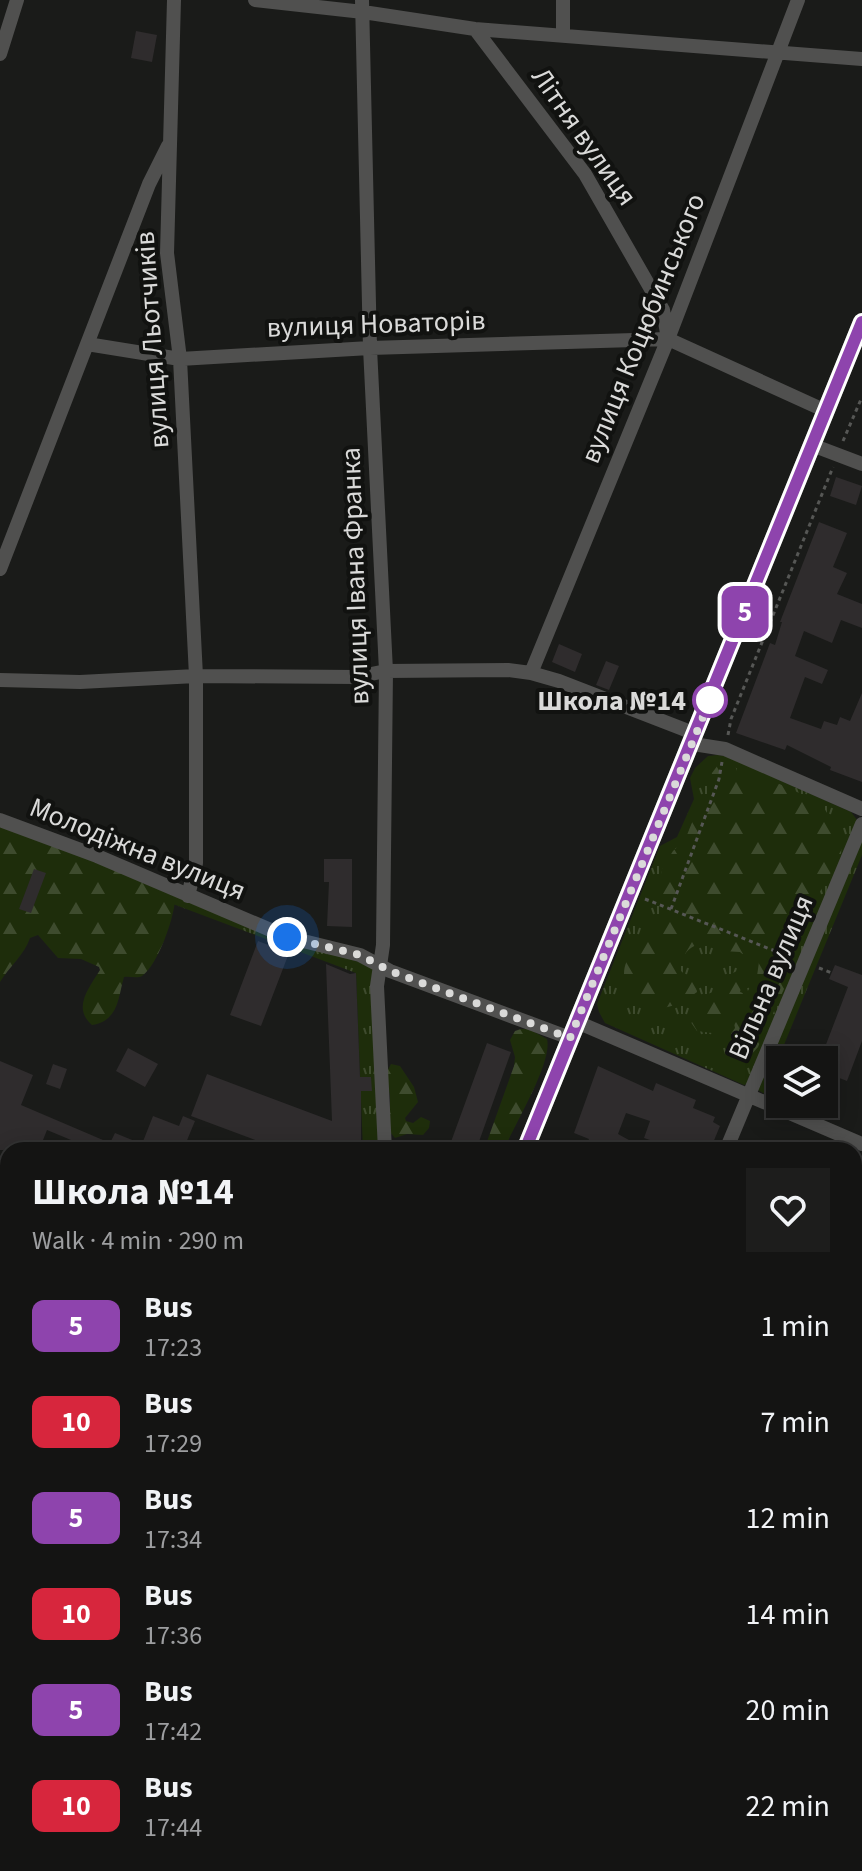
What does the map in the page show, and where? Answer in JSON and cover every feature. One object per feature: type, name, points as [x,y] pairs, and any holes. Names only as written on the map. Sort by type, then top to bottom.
[{"type":"street","points":[[0,54],[17,0]]},
{"type":"street","name":"вулиця Льотчиків","points":[[174,0],[167,253],[180,359],[196,676],[196,863],[188,896]]},
{"type":"street","points":[[255,0],[363,6],[475,29],[862,59]]},
{"type":"street","name":"Літня вулиця","points":[[563,0],[563,34]]},
{"type":"street","name":"вулиця Коцюбинського","points":[[531,673],[668,339],[798,0]]},
{"type":"street","name":"вулиця Івана Франка","points":[[363,6],[370,348],[386,671],[381,966],[377,986],[385,1142]]},
{"type":"street","name":"Літня вулиця","points":[[475,29],[585,174],[663,310],[668,339]]},
{"type":"street","points":[[0,569],[149,184],[170,142]]},
{"type":"street","points":[[528,1142],[862,322]]},
{"type":"street","points":[[668,339],[826,411]]},
{"type":"street","name":"вулиця Новаторів","points":[[87,344],[180,359],[370,348],[668,339]]},
{"type":"street","points":[[812,445],[862,464]]},
{"type":"street","points":[[0,680],[92,682],[196,676],[356,677],[386,671],[508,670],[531,673],[559,681],[694,739],[725,749],[862,809]]},
{"type":"street","name":"Молодіжна вулиця","points":[[0,820],[97,856],[287,937],[360,955],[381,966],[574,1030],[749,1096],[857,1142]]},
{"type":"street","name":"Вільна вулиця","points":[[729,1142],[862,824]]},
{"type":"path","points":[[671,909],[719,779],[731,719],[862,397]]},
{"type":"path","points":[[630,892],[832,973]]},
{"type":"green space","points":[[708,756],[729,757],[851,812],[857,820],[744,1085],[605,1023],[597,1004],[660,846],[677,837],[694,799],[690,778],[695,768]]},
{"type":"green space","points":[[729,762],[736,768],[739,784],[762,776],[821,803],[842,842],[841,854],[828,878],[818,895],[801,912],[798,923],[801,951],[758,1047],[743,1064],[732,1060],[726,1041],[735,1028],[734,1023],[727,1021],[712,1033],[697,1031],[690,1021],[697,1001],[724,988],[734,972],[745,972],[740,992],[746,994],[757,976],[759,962],[755,958],[747,958],[740,952],[723,951],[714,938],[695,945],[683,957],[681,971],[696,984],[697,992],[663,1008],[650,1006],[637,998],[627,987],[624,974],[632,950],[658,936],[660,908],[657,894],[662,869],[673,851],[685,840],[695,815],[708,795],[712,773],[718,765]]},
{"type":"green space","points":[[0,826],[94,861],[172,895],[175,900],[168,929],[154,962],[142,976],[124,977],[116,1007],[101,1023],[92,1025],[83,1012],[84,998],[99,967],[81,959],[58,958],[38,935],[30,938],[0,982]]},
{"type":"green space","points":[[862,835],[862,855],[783,1046],[776,1046]]},
{"type":"green space","points":[[0,839],[75,853],[317,949],[375,967],[380,1142],[363,1142],[356,973]]},
{"type":"green space","points":[[529,1029],[547,1039],[544,1063],[508,1142],[487,1142],[514,1066],[510,1040],[515,1031]]},
{"type":"green space","points":[[391,1064],[400,1066],[414,1087],[418,1102],[405,1118],[406,1121],[413,1123],[421,1117],[430,1121],[423,1135],[407,1134],[395,1138],[390,1132],[390,1096],[386,1073]]},
{"type":"green space","points":[[766,1070],[766,1095],[758,1090]]},
{"type":"building","points":[[136,31],[157,35],[152,62],[131,58]]},
{"type":"building","points":[[836,477],[862,486],[856,505],[830,496]]},
{"type":"building","points":[[819,522],[847,533],[833,567],[847,573],[837,594],[862,604],[862,628],[841,620],[832,643],[804,631],[795,656],[828,670],[822,684],[805,677],[790,718],[821,729],[824,721],[837,725],[840,717],[850,721],[862,693],[862,782],[830,770],[831,767],[787,745],[785,750],[736,733],[770,643],[775,645],[780,622]]},
{"type":"building","points":[[559,644],[582,654],[575,672],[552,662]]},
{"type":"building","points":[[606,661],[619,666],[609,690],[596,685]]},
{"type":"building","points":[[324,859],[352,859],[352,927],[327,926],[329,882],[324,882]]},
{"type":"building","points":[[34,869],[46,873],[31,913],[19,909]]},
{"type":"building","points":[[258,941],[289,953],[261,1026],[230,1015]]},
{"type":"building","points":[[326,964],[350,974],[356,973],[360,1077],[371,1077],[372,1091],[361,1091],[361,1142],[261,1142],[191,1116],[207,1074],[332,1121]]},
{"type":"building","points":[[835,965],[862,975],[862,1041],[847,1081],[838,1077],[838,1046],[825,1046],[848,987],[829,979]]},
{"type":"building","points":[[487,1043],[511,1052],[479,1142],[451,1142]]},
{"type":"building","points":[[128,1048],[158,1064],[145,1087],[116,1071]]},
{"type":"building","points":[[0,1061],[33,1075],[21,1105],[108,1142],[76,1142],[47,1130],[42,1142],[0,1142]]},
{"type":"building","points":[[53,1064],[67,1069],[60,1089],[46,1084]]},
{"type":"building","points":[[598,1066],[653,1091],[656,1083],[696,1100],[693,1108],[715,1117],[713,1122],[720,1126],[713,1142],[656,1142],[644,1138],[650,1121],[626,1113],[618,1134],[632,1142],[588,1142],[589,1139],[574,1133]]},
{"type":"building","points":[[153,1116],[179,1126],[183,1116],[195,1121],[186,1142],[143,1142]]},
{"type":"building","points":[[115,1133],[137,1142],[110,1142]]},
{"type":"bus line","name":"5","points":[[528,1142],[693,744],[862,322]]},
{"type":"place","name":"Школа №14","points":[[710,700]]},
{"type":"route","points":[[287,937],[360,955],[390,971],[570,1038],[710,700]]}]
